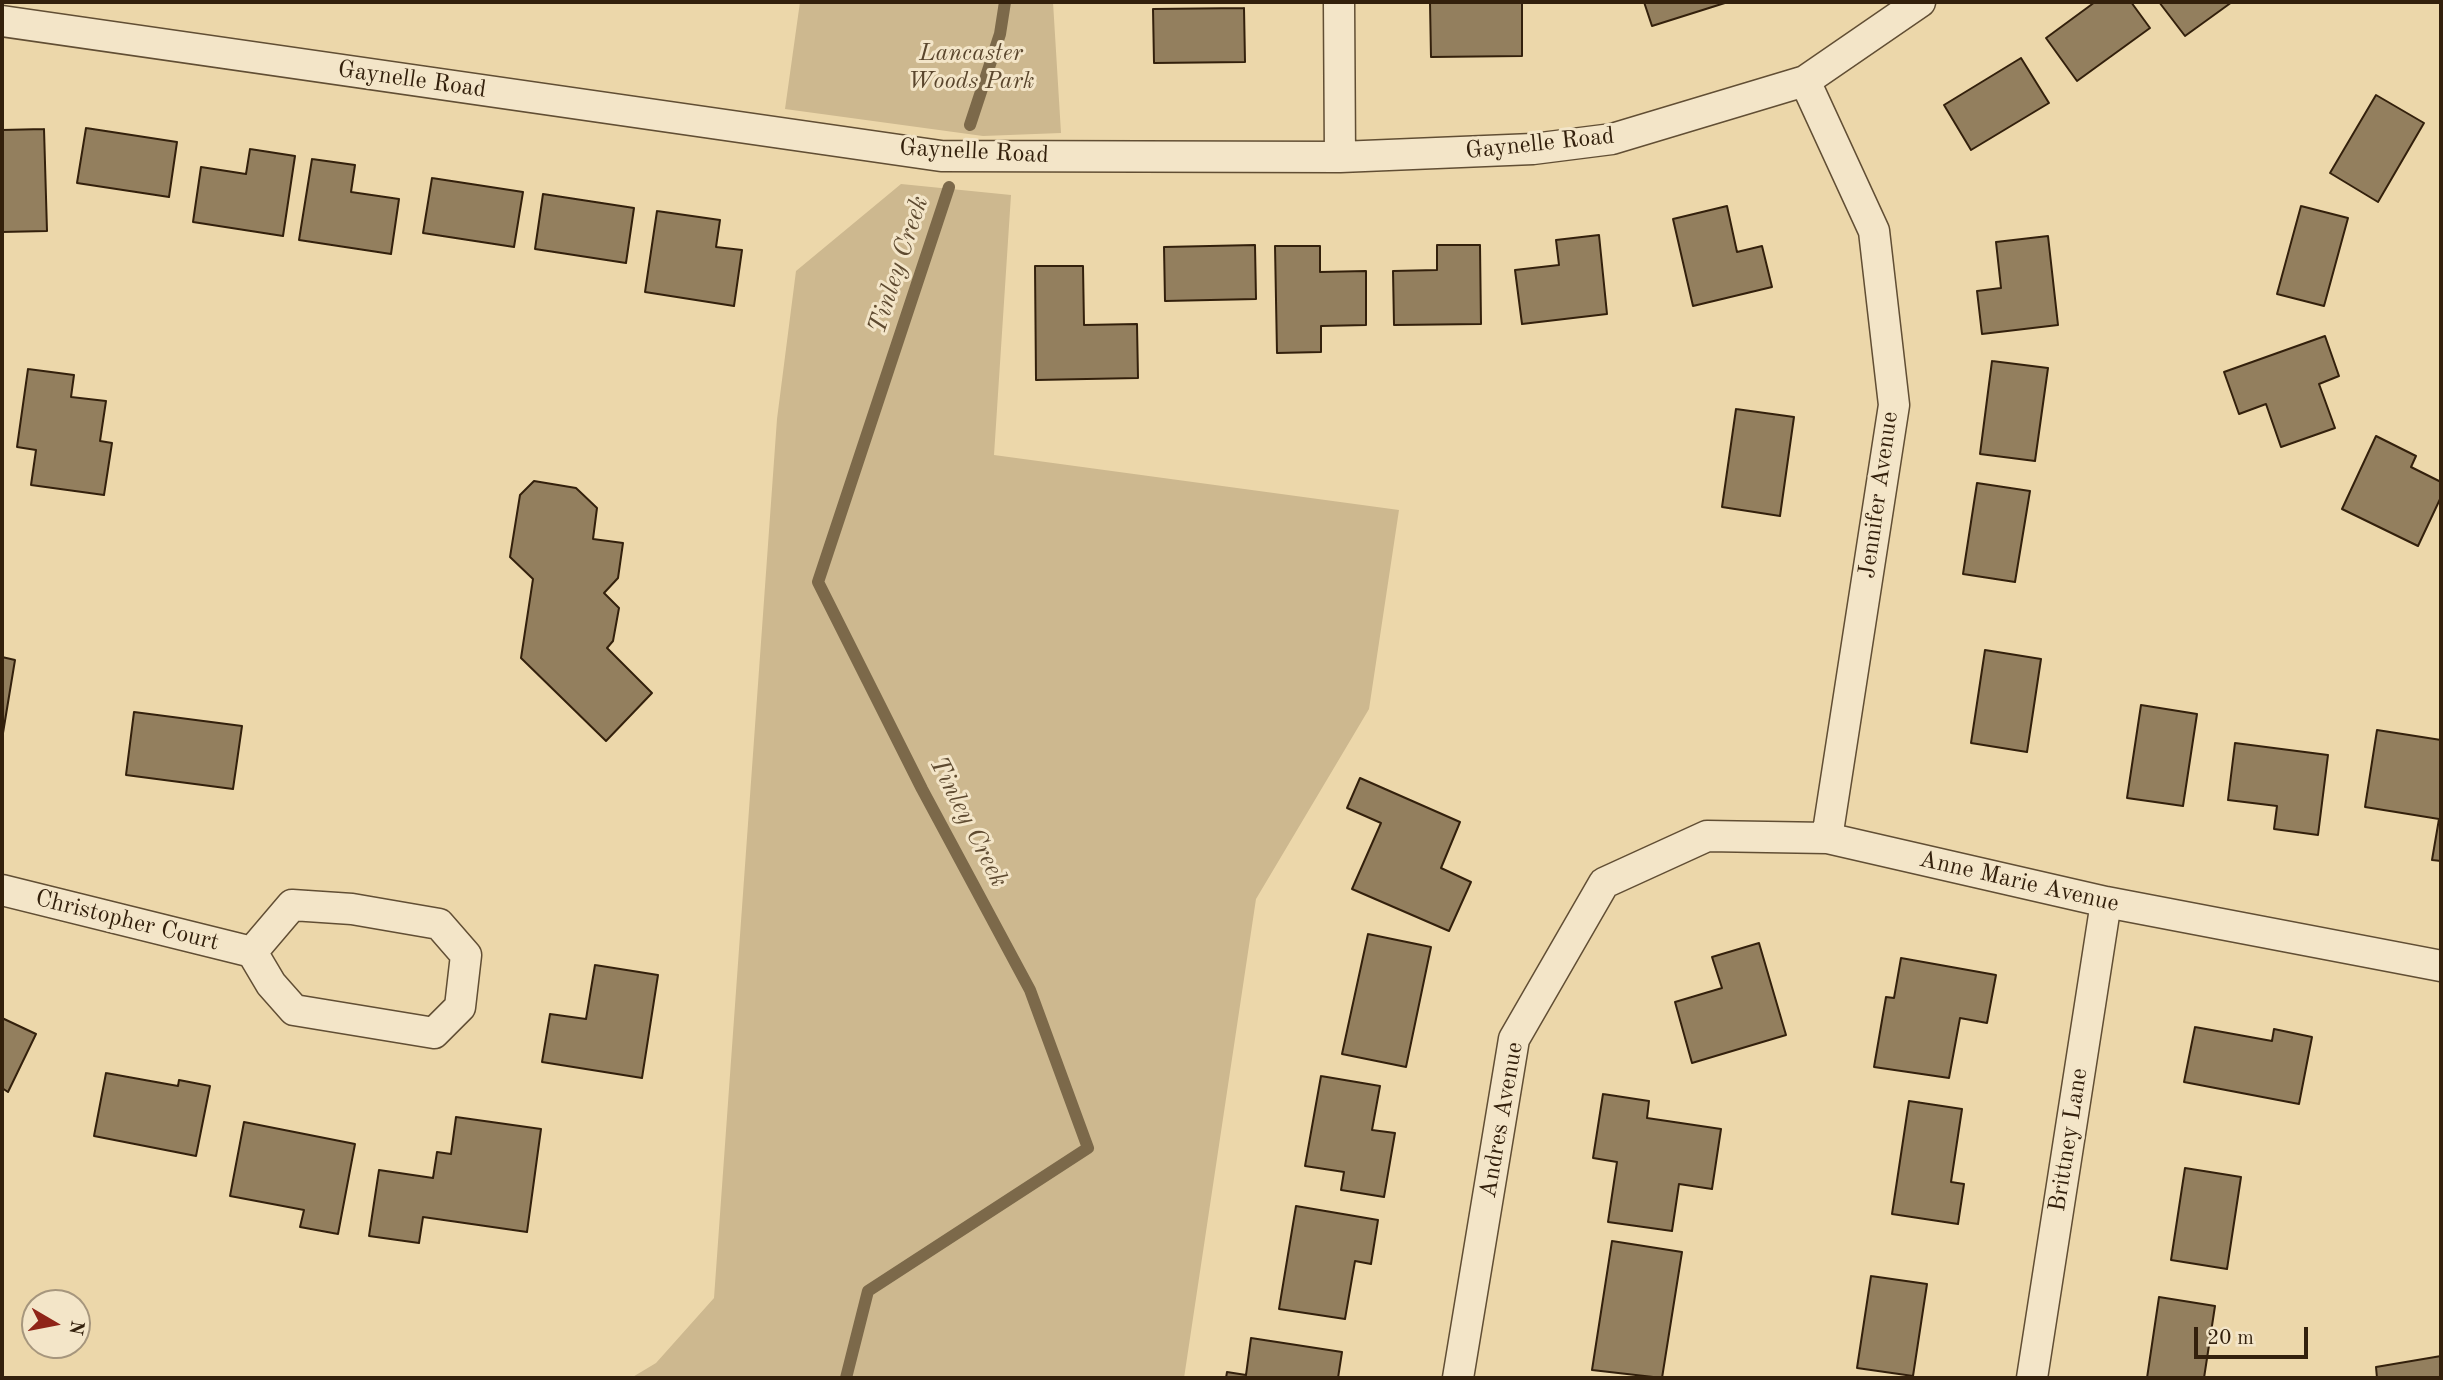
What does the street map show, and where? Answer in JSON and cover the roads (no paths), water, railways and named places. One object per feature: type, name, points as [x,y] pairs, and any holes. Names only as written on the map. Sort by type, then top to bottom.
[{"type":"street","points":[[1339,2],[1340,157]]},
{"type":"street","name":"Gaynelle Road","points":[[2,21],[941,156],[1340,157],[1533,149],[1612,139],[1805,81],[1920,2]]},
{"type":"street","name":"Jennifer Avenue","points":[[1805,81],[1874,231],[1894,405],[1827,838]]},
{"type":"street","name":"Anne Marie Avenue","points":[[1604,883],[1707,836],[1827,838],[2106,902],[2441,966]]},
{"type":"street","name":"Andres Avenue","points":[[1458,1378],[1514,1039],[1604,883]]},
{"type":"street","name":"Christopher Court","points":[[2,890],[252,952],[271,984],[294,1010],[434,1033],[460,1007],[466,955],[439,924],[352,909],[292,905],[252,952]]},
{"type":"street","name":"Brittney Lane","points":[[2032,1378],[2106,902]]},
{"type":"waterway","name":"Tinley Creek","points":[[970,125],[1000,34],[1005,2]]},
{"type":"waterway","name":"Tinley Creek","points":[[846,1378],[868,1291],[1088,1148],[1030,990],[922,789],[818,582],[949,187]]},
{"type":"park label","name":"Lancaster Woods Park","points":[[971,68]]}]
